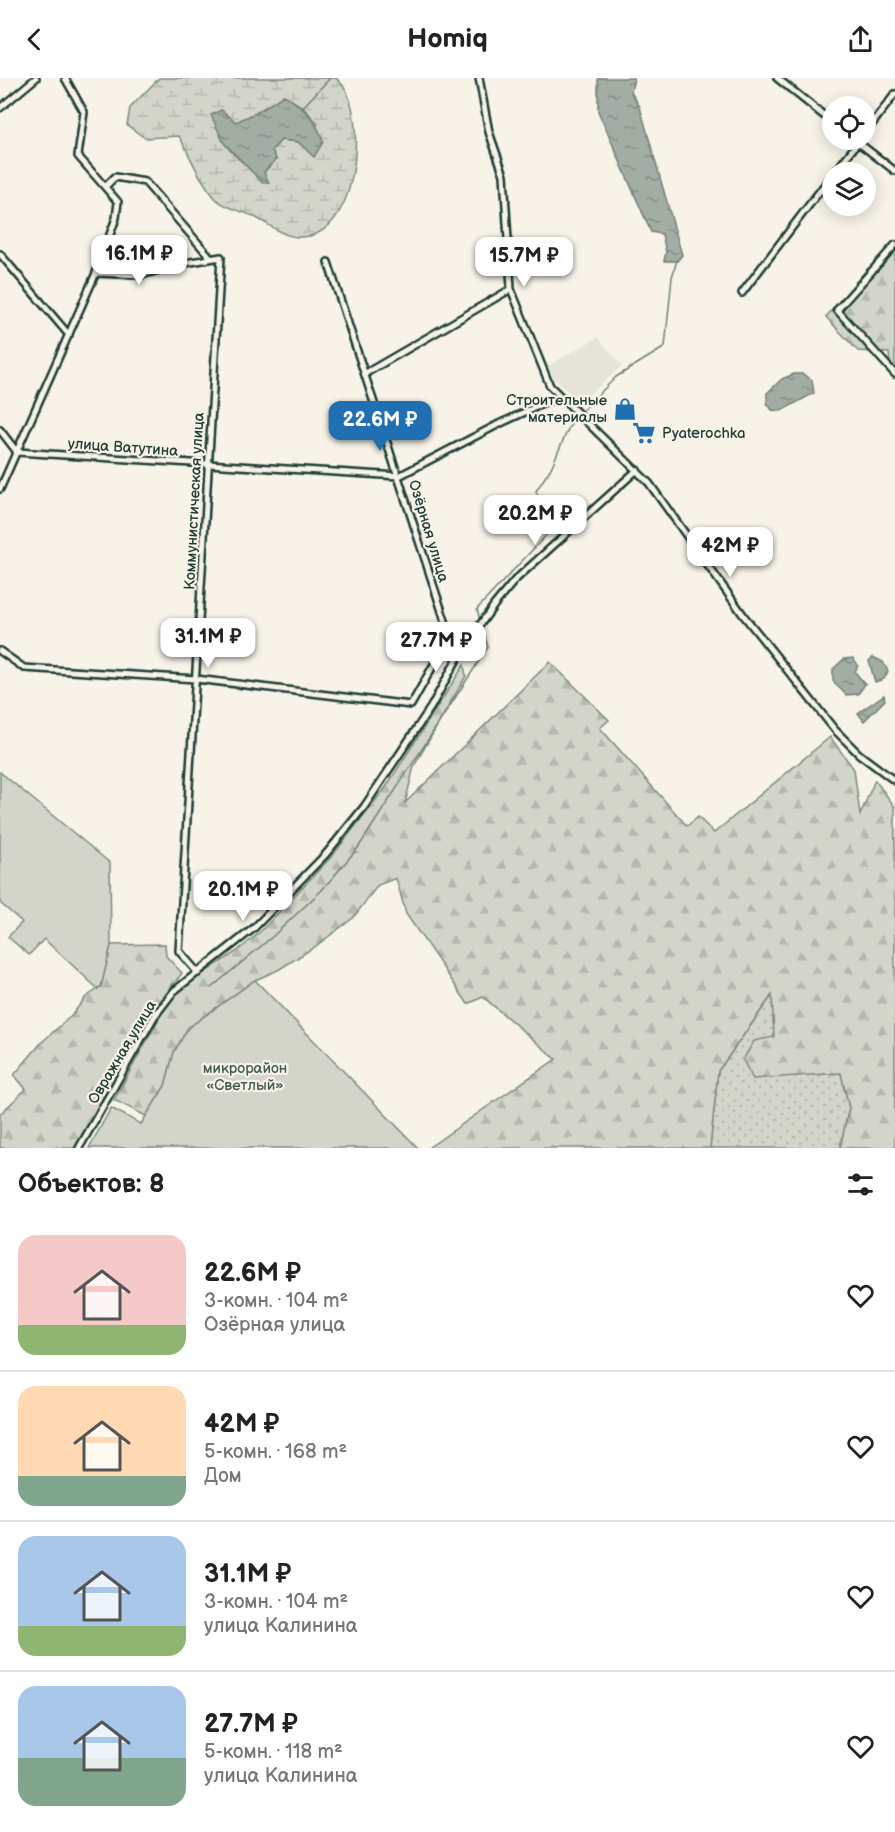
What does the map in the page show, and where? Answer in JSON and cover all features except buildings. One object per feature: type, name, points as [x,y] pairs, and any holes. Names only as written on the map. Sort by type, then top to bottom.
[{"type":"street","points":[[0,108],[36,78]]},
{"type":"street","points":[[0,489],[96,273],[116,218],[118,202],[78,156],[84,112],[65,78]]},
{"type":"street","points":[[479,78],[489,132],[504,175],[512,289],[550,386],[637,470],[750,623],[809,698],[859,754],[895,781]]},
{"type":"street","points":[[777,78],[822,114]]},
{"type":"street","points":[[876,119],[895,94]]},
{"type":"street","points":[[870,150],[895,171]]},
{"type":"street","points":[[96,273],[142,275],[212,258],[145,182],[115,177],[106,186]]},
{"type":"street","points":[[742,293],[822,190]]},
{"type":"street","points":[[895,245],[837,310],[895,374]]},
{"type":"street","points":[[0,254],[69,335]]},
{"type":"street","name":"Коммунистическая улица","points":[[198,973],[179,951],[221,257],[212,258]]},
{"type":"street","name":"Озёрная улица","points":[[196,679],[411,705],[450,636],[328,262]]},
{"type":"street","points":[[366,373],[512,289]]},
{"type":"street","points":[[399,476],[499,424],[560,396]]},
{"type":"street","points":[[0,430],[17,452]]},
{"type":"street","name":"улица Ватутина","points":[[17,452],[399,476]]},
{"type":"street","name":"Овражная улица","points":[[79,1148],[154,1017],[174,991],[254,928],[326,854],[364,807],[431,707],[462,650],[515,580],[637,470]]},
{"type":"street","points":[[0,651],[24,668],[196,679]]},
{"type":"shaded area","points":[[598,337],[622,366],[580,403],[553,378],[548,366]]},
{"type":"green space","points":[[159,78],[336,78],[347,92],[355,131],[355,156],[344,202],[333,221],[318,233],[298,237],[280,232],[253,216],[229,207],[216,199],[205,184],[179,136],[145,138],[127,125],[130,108]],"holes":[[[284,96],[303,107],[318,124],[298,142],[281,140],[272,150],[276,159],[264,172],[262,182],[231,152],[222,136],[221,110],[236,122]]]},
{"type":"green space","points":[[895,250],[895,378],[891,374],[889,353],[858,351],[826,317],[867,269],[882,266]]},
{"type":"green space","points":[[550,662],[609,720],[600,728],[687,826],[698,817],[714,833],[830,737],[854,769],[860,815],[875,780],[895,807],[895,1148],[840,1148],[849,1108],[841,1073],[753,1079],[743,1060],[754,1041],[774,1037],[772,995],[718,1071],[710,1148],[428,1148],[556,1059],[483,997],[468,1004],[406,914],[396,878],[378,885],[353,918],[316,946],[278,970],[255,980],[188,1028],[174,1052],[165,1086],[146,1116],[114,1100],[173,993],[236,952],[260,932],[333,855],[386,787],[464,665],[466,676],[414,766],[405,803]]},
{"type":"green space","points":[[0,772],[110,863],[111,945],[101,987],[97,988],[44,939],[29,955],[8,937],[22,922],[0,903]]},
{"type":"green space","points":[[165,944],[166,956],[182,973],[151,1013],[75,1148],[0,1148],[0,1114],[26,1089],[14,1075],[42,1042],[71,1016],[86,997],[101,987],[111,945]]},
{"type":"green space","name":"микрорайон «Светлый»","points":[[255,980],[418,1148],[89,1148],[111,1108],[141,1124],[165,1086],[174,1052],[188,1028]]},
{"type":"green space","points":[[773,994],[774,1037],[815,1075],[841,1073],[849,1108],[840,1148],[710,1148],[718,1071]]},
{"type":"water","points":[[598,78],[634,78],[631,92],[640,107],[682,255],[677,261],[664,261],[666,252],[662,234],[651,232],[598,111]]},
{"type":"water","points":[[284,95],[308,114],[317,126],[323,142],[314,157],[298,142],[281,140],[272,150],[276,159],[264,172],[269,183],[262,182],[224,143],[211,115],[221,110],[236,122],[256,113]]},
{"type":"water","points":[[794,374],[803,374],[812,380],[814,393],[781,411],[772,410],[767,403],[767,393],[782,379]]},
{"type":"water","points":[[873,657],[883,662],[888,671],[884,679],[875,682],[869,661]]},
{"type":"water","points":[[853,658],[858,665],[855,672],[865,684],[858,694],[846,695],[833,681],[833,669],[844,659]]},
{"type":"water","points":[[884,695],[885,700],[864,721],[858,713]]},
{"type":"waterway","points":[[303,107],[330,78]]},
{"type":"waterway","points":[[580,413],[616,377],[665,347],[672,277],[677,260]]},
{"type":"waterway","points":[[480,620],[477,609],[552,529],[536,491],[551,468],[569,427],[577,416]]},
{"type":"waterway","points":[[211,988],[272,937],[321,891],[358,848],[488,647],[482,627]]},
{"type":"place","name":"Строительные материалы","points":[[625,409]]},
{"type":"place","name":"Pyaterochka","points":[[644,433]]}]
